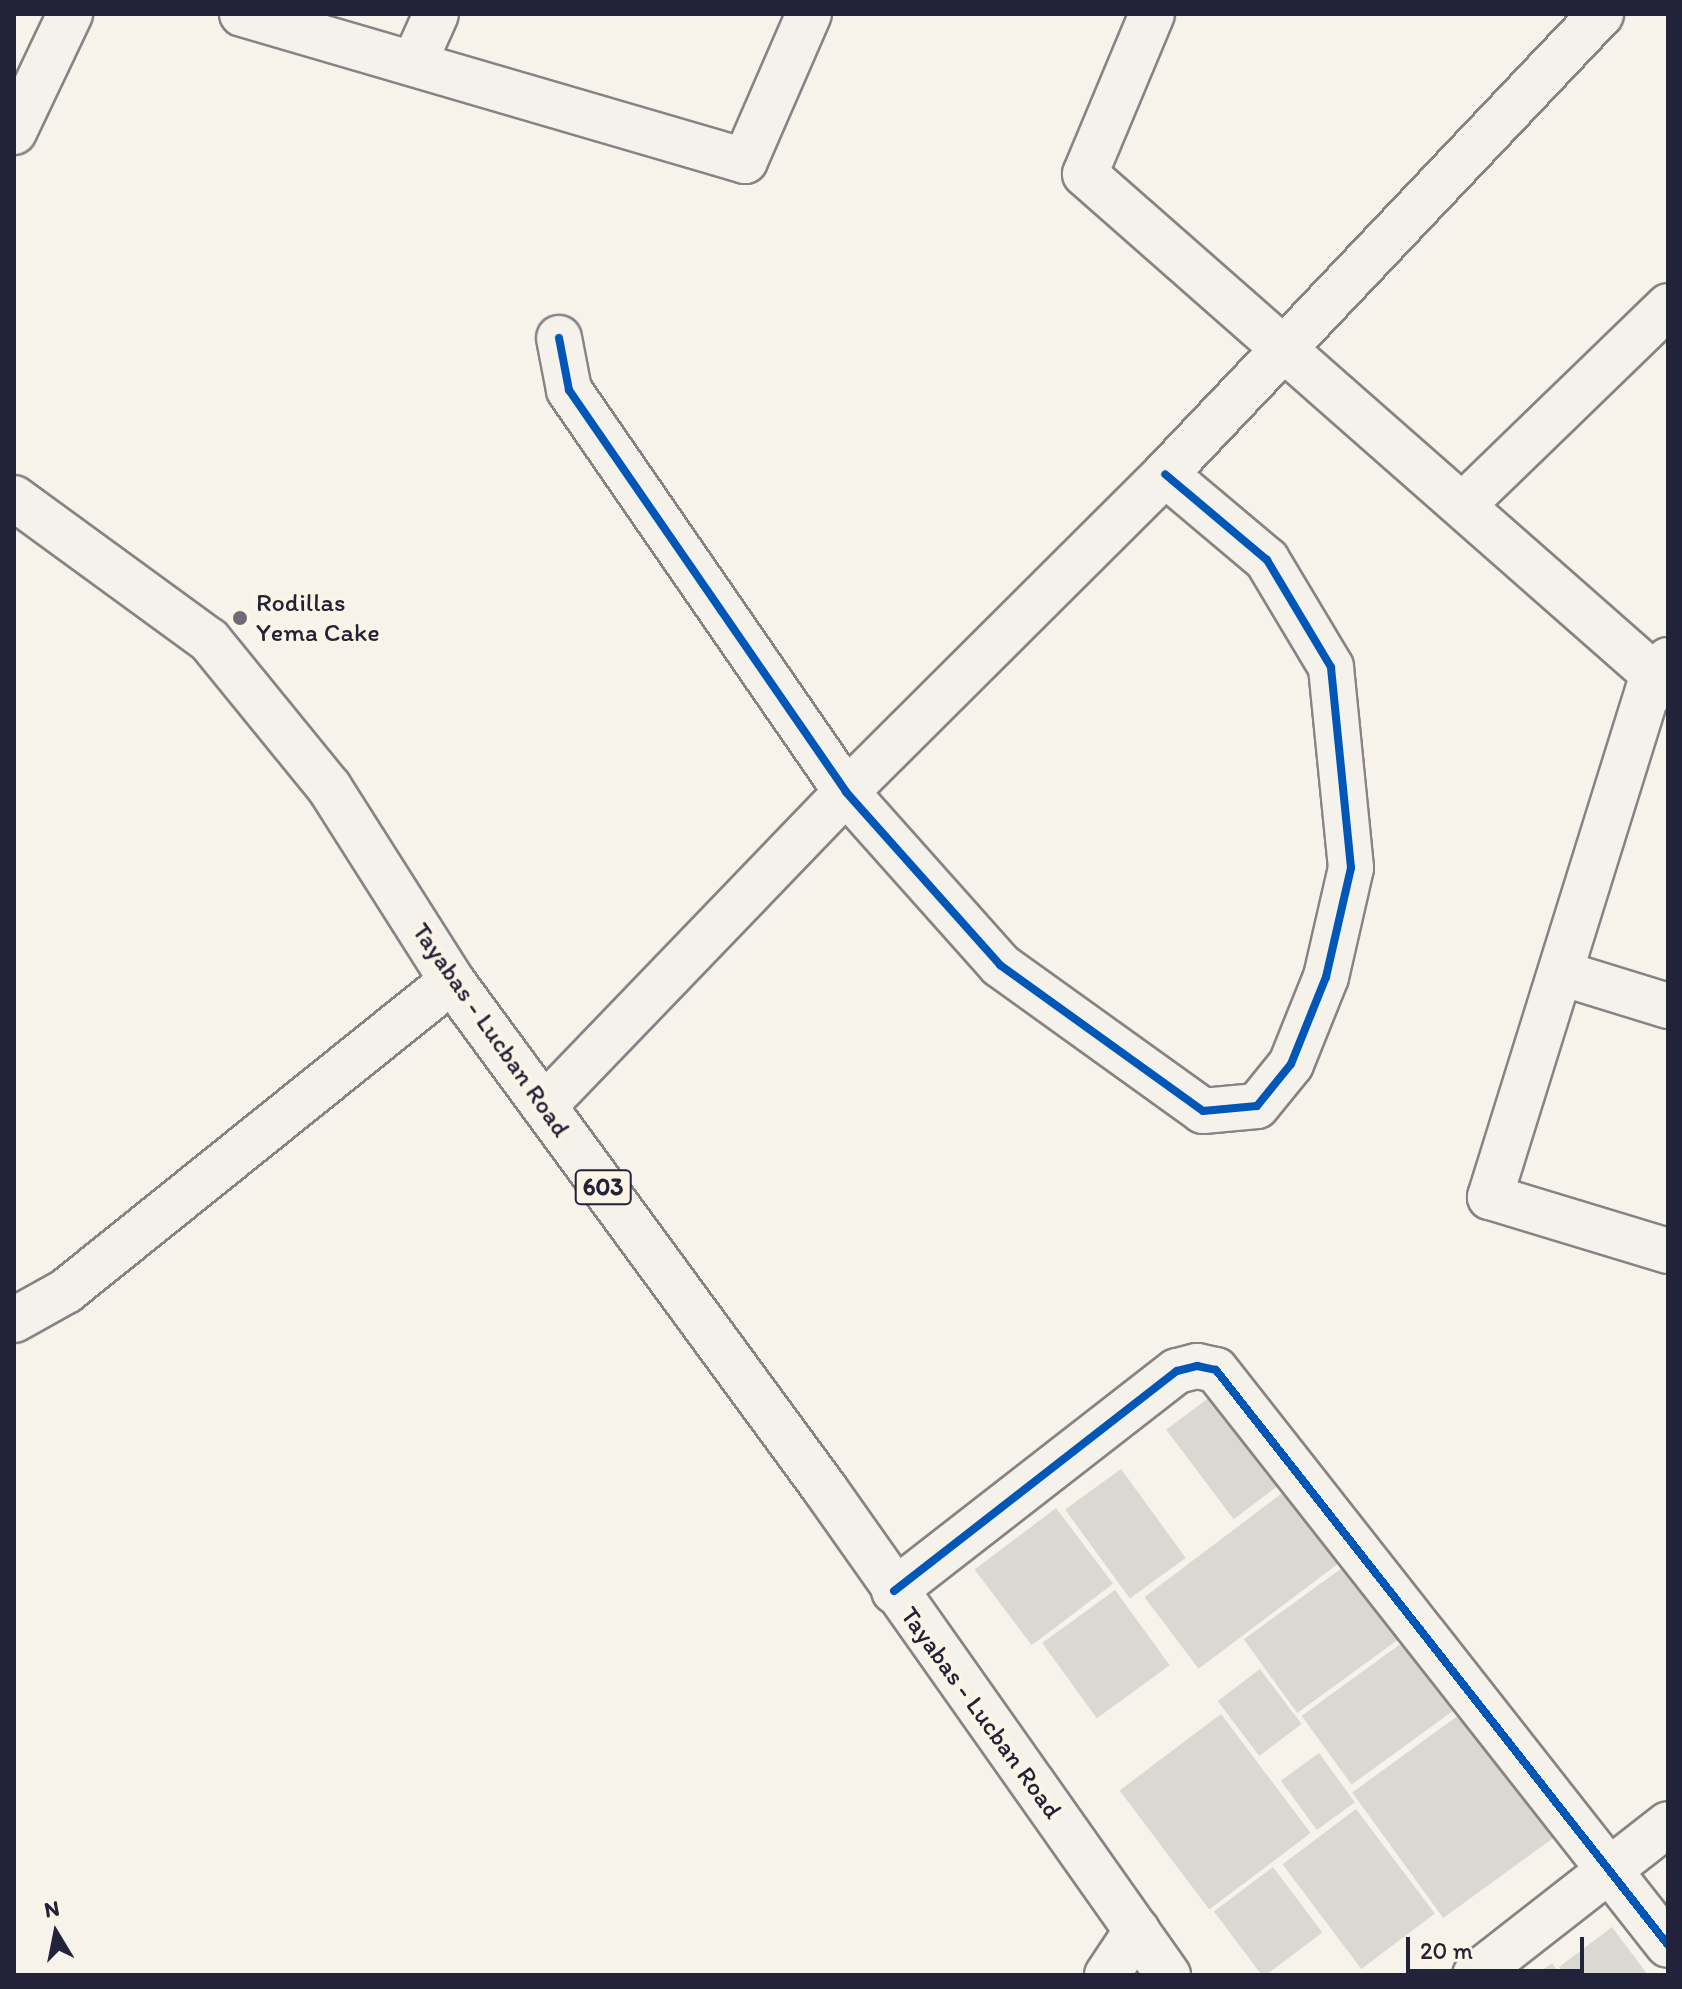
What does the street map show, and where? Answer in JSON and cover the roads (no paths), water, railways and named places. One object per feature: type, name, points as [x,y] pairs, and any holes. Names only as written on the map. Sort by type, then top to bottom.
[{"type":"street","points":[[14,132],[70,14]]},
{"type":"street","points":[[242,14],[415,61],[745,161],[809,14]]},
{"type":"street","points":[[415,61],[436,14]]},
{"type":"street","points":[[1152,14],[1085,174],[1287,347],[1463,505],[1663,675],[1561,973],[1490,1197],[1668,1251]]},
{"type":"street","points":[[545,1105],[846,792],[1165,474],[1601,14]]},
{"type":"street","points":[[1463,505],[1668,306]]},
{"type":"street","points":[[559,338],[569,390],[846,792],[1000,965],[1203,1111],[1257,1106],[1291,1064],[1326,977],[1351,868],[1331,667],[1267,560],[1165,474]]},
{"type":"street","name":"Tayabas - Lucban Road","points":[[14,498],[209,640],[329,787],[452,981],[545,1105],[1137,1930]]},
{"type":"street","points":[[1561,973],[1668,1006]]},
{"type":"street","points":[[14,1320],[66,1291],[452,981]]},
{"type":"street","points":[[894,1591],[1177,1371],[1197,1366],[1216,1370],[1668,1945]]},
{"type":"street","points":[[1475,1975],[1668,1824]]},
{"type":"street","points":[[1107,1975],[1137,1930]]},
{"type":"street","name":"603","points":[[1137,1930],[1168,1975]]},
{"type":"place","name":"Rodillas Yema Cake","points":[[240,618]]}]
